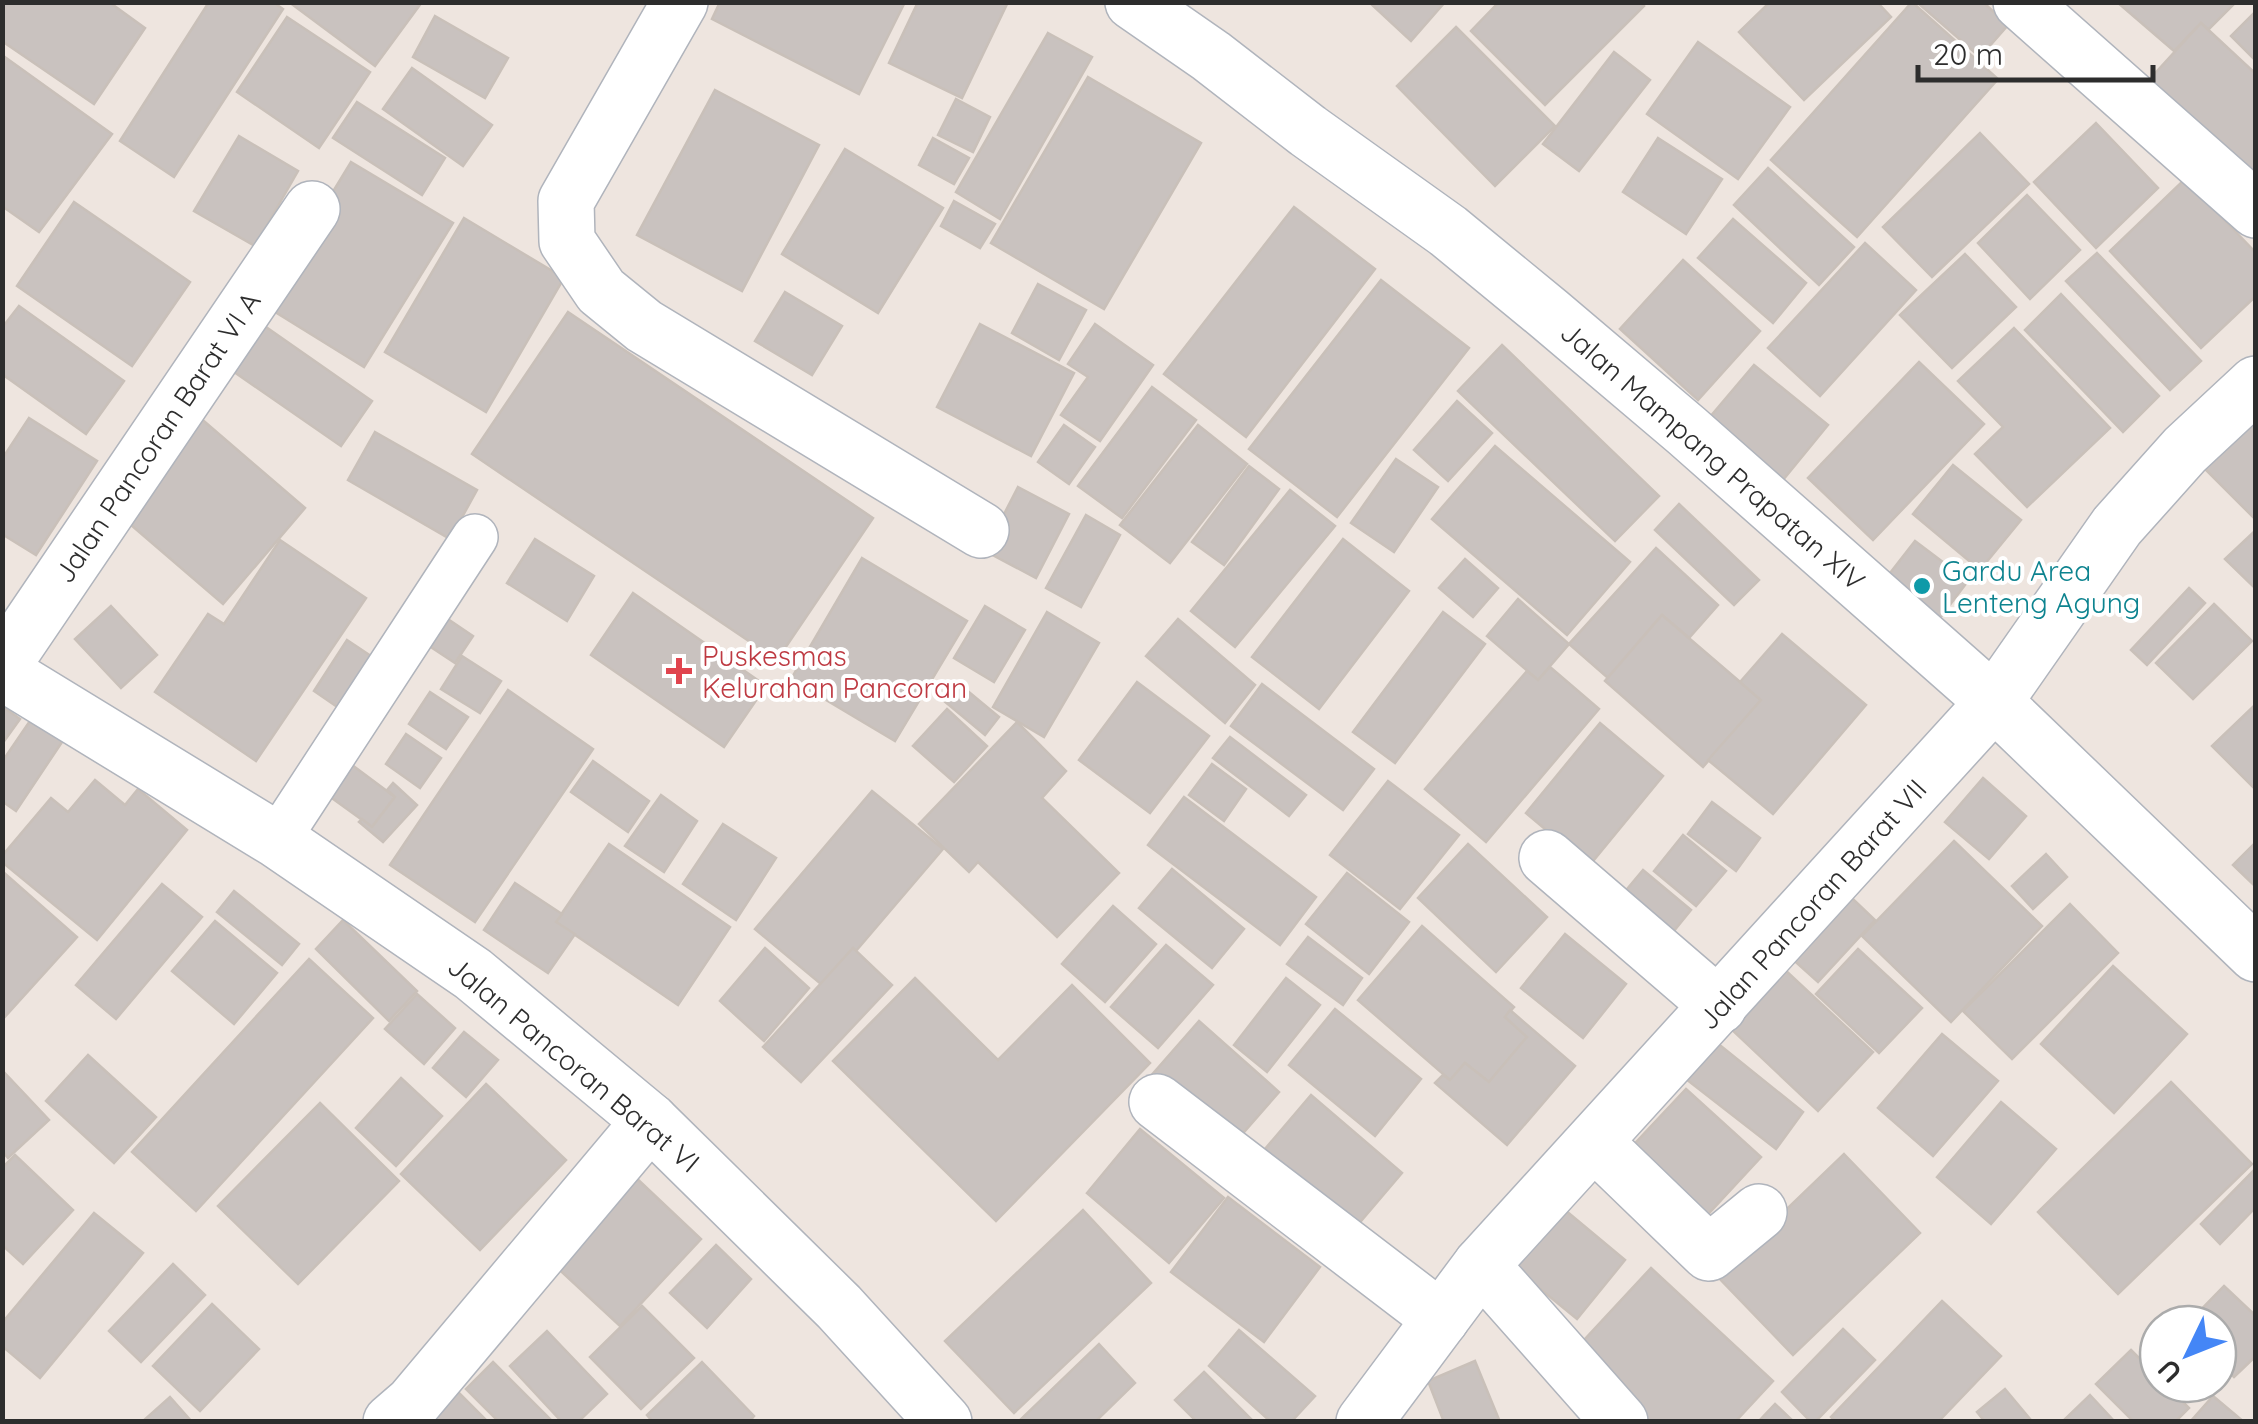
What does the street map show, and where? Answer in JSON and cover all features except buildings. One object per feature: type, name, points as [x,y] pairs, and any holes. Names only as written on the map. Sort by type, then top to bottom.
[{"type":"street","points":[[680,2],[566,200],[566,241],[602,292],[644,326],[981,530]]},
{"type":"street","name":"Jalan Mampang Prapatan XIV","points":[[1133,2],[1448,231],[1687,431],[1994,702],[2256,954]]},
{"type":"street","points":[[2022,2],[2256,210]]},
{"type":"street","name":"Jalan Pancoran Barat VI A","points":[[2,669],[312,209]]},
{"type":"street","name":"Jalan Pancoran Barat VII","points":[[1364,1422],[1481,1266],[1994,702],[2116,526],[2185,450],[2256,384]]},
{"type":"street","name":"Jalan Pancoran Barat VI","points":[[2,669],[277,840],[474,974],[650,1121],[839,1307],[944,1422]]},
{"type":"street","points":[[1547,858],[1719,1006]]},
{"type":"street","points":[[1158,1102],[1441,1319]]},
{"type":"street","points":[[392,1422],[413,1404],[650,1121]]},
{"type":"street","points":[[1594,1142],[1709,1253],[1759,1212]]},
{"type":"street","points":[[1481,1266],[1620,1422]]},
{"type":"lane","points":[[277,840],[475,537]]},
{"type":"place","name":"Gardu Area Lenteng Agung","points":[[1922,586]]},
{"type":"place","name":"Puskesmas Kelurahan Pancoran","points":[[679,671]]}]
